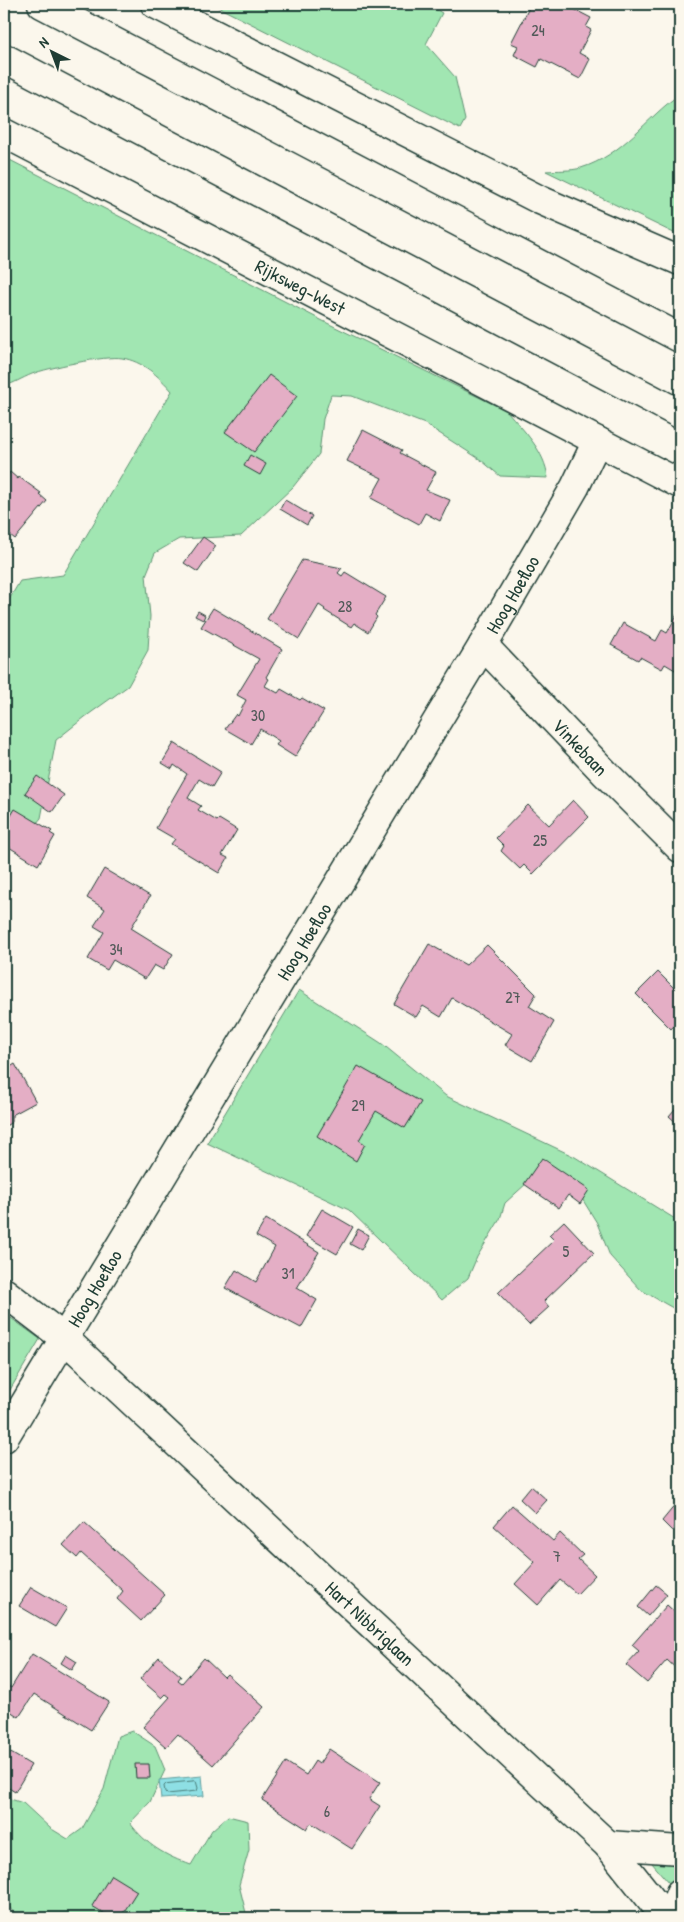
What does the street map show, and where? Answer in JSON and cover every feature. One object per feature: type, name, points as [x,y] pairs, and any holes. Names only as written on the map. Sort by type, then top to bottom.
[{"type":"main road","points":[[42,4],[680,338]]},
{"type":"main road","points":[[155,4],[540,200],[680,261]]},
{"type":"main road","points":[[4,58],[680,414]]},
{"type":"main road","name":"Rijksweg-West","points":[[4,133],[680,484]]},
{"type":"main road","name":"Hoog Hoefloo","points":[[4,1438],[483,645],[575,487],[597,441]]},
{"type":"main road","name":"Vinkebaan","points":[[483,645],[605,774],[680,848]]},
{"type":"main road","name":"Hart Nibbriglaan","points":[[4,1292],[64,1338],[608,1845],[666,1918]]},
{"type":"main road","points":[[608,1845],[680,1850]]},
{"type":"main road","points":[[675,1918],[675,1906],[680,1893]]},
{"type":"green space","points":[[212,4],[427,4],[442,13],[426,44],[455,77],[465,120],[460,129]]},
{"type":"green space","points":[[680,94],[680,236],[546,171],[581,168],[596,162],[622,145]]},
{"type":"green space","points":[[4,157],[321,320],[507,411],[538,450],[543,459],[548,478],[500,476],[481,460],[425,424],[352,396],[331,395],[323,419],[319,454],[293,487],[241,536],[179,539],[155,553],[146,575],[150,616],[148,650],[128,686],[56,740],[41,818],[26,836],[4,832],[4,608],[20,581],[63,575],[172,391],[162,380],[143,366],[122,358],[90,360],[50,369],[32,374],[4,386]]},
{"type":"green space","points":[[299,990],[381,1043],[446,1096],[575,1157],[680,1222],[680,1312],[641,1290],[610,1256],[597,1223],[581,1197],[527,1183],[505,1203],[500,1219],[477,1257],[468,1278],[442,1300],[349,1210],[207,1143]]},
{"type":"green space","points":[[4,1313],[40,1339],[4,1400]]},
{"type":"green space","points":[[132,1731],[155,1746],[165,1770],[150,1802],[130,1823],[143,1838],[157,1849],[191,1865],[212,1830],[228,1816],[248,1821],[249,1850],[239,1885],[246,1913],[252,1918],[17,1918],[4,1899],[4,1797],[23,1803],[50,1828],[68,1839],[82,1829],[104,1789],[118,1736]]},
{"type":"green space","points":[[646,1856],[680,1857],[680,1874],[674,1889]]},
{"type":"water","points":[[202,1776],[204,1796],[161,1799],[159,1780]]},
{"type":"building","points":[[531,4],[564,4],[591,18],[586,27],[591,30],[579,53],[590,59],[580,79],[541,59],[537,67],[514,55],[518,46],[511,43]]},
{"type":"building","points":[[269,375],[297,396],[254,452],[225,432]]},
{"type":"building","points":[[363,430],[402,450],[400,453],[436,472],[426,490],[450,500],[440,521],[425,513],[419,524],[371,498],[382,478],[347,461]]},
{"type":"building","points":[[250,455],[266,464],[260,475],[244,466]]},
{"type":"building","points":[[10,472],[41,493],[39,494],[47,501],[15,539],[4,530],[4,481]]},
{"type":"building","points":[[285,500],[312,516],[307,525],[280,509]]},
{"type":"building","points":[[203,537],[216,546],[198,572],[184,563]]},
{"type":"building","points":[[302,560],[342,568],[338,573],[342,576],[345,572],[386,597],[375,615],[377,617],[368,632],[354,623],[351,627],[319,605],[299,639],[267,619]]},
{"type":"building","points":[[213,608],[282,649],[266,677],[269,679],[265,686],[278,693],[281,689],[300,700],[302,698],[324,711],[295,757],[276,745],[279,741],[260,729],[251,744],[225,729],[236,714],[238,716],[246,700],[237,695],[259,659],[201,627]]},
{"type":"building","points":[[680,609],[680,673],[665,664],[662,669],[640,657],[638,660],[611,645],[623,623],[656,641],[662,630],[667,633]]},
{"type":"building","points":[[198,611],[205,615],[203,620],[195,616]]},
{"type":"building","points":[[174,743],[221,772],[212,787],[199,779],[188,798],[201,806],[198,810],[217,821],[219,819],[237,830],[222,855],[228,858],[219,873],[171,844],[175,839],[156,828],[187,774],[174,765],[172,769],[162,763]]},
{"type":"building","points":[[37,776],[64,795],[52,812],[25,793]]},
{"type":"building","points":[[573,800],[589,817],[533,874],[524,865],[520,869],[501,851],[504,846],[496,838],[528,805],[549,825]]},
{"type":"building","points":[[15,809],[52,831],[50,833],[55,836],[38,865],[4,844],[6,839],[4,838],[4,827]]},
{"type":"building","points":[[104,869],[150,896],[131,928],[173,954],[163,970],[154,965],[145,979],[113,960],[107,970],[88,959],[104,932],[94,926],[105,909],[87,898]]},
{"type":"building","points":[[429,944],[466,965],[487,945],[536,994],[529,1006],[554,1022],[532,1061],[505,1045],[512,1034],[452,998],[441,1017],[423,1006],[416,1017],[394,1004]]},
{"type":"building","points":[[658,972],[674,988],[680,982],[680,1019],[671,1029],[636,994]]},
{"type":"building","points":[[15,1064],[36,1102],[12,1115],[12,1122],[4,1127],[4,1071]]},
{"type":"building","points":[[358,1066],[421,1102],[405,1128],[376,1111],[359,1140],[365,1144],[356,1161],[317,1136]]},
{"type":"building","points":[[680,1103],[680,1126],[669,1116]]},
{"type":"building","points":[[542,1158],[589,1190],[580,1204],[568,1195],[559,1208],[524,1184]]},
{"type":"building","points":[[322,1209],[353,1227],[337,1254],[306,1236]]},
{"type":"building","points":[[266,1219],[319,1252],[297,1288],[317,1300],[301,1328],[225,1288],[236,1270],[256,1282],[275,1247],[256,1236]]},
{"type":"building","points":[[564,1221],[594,1253],[544,1301],[549,1307],[529,1325],[498,1293],[554,1240],[549,1235]]},
{"type":"building","points":[[358,1229],[369,1235],[361,1250],[350,1244]]},
{"type":"building","points":[[531,1486],[547,1500],[535,1513],[520,1499]]},
{"type":"building","points":[[676,1504],[680,1507],[680,1521],[672,1531],[662,1521]]},
{"type":"building","points":[[512,1505],[553,1541],[560,1533],[583,1555],[578,1559],[595,1575],[577,1594],[560,1580],[538,1605],[515,1584],[535,1562],[494,1526]]},
{"type":"building","points":[[84,1522],[165,1595],[141,1621],[117,1599],[123,1591],[81,1553],[77,1558],[63,1545]]},
{"type":"building","points":[[656,1585],[667,1594],[648,1616],[638,1607]]},
{"type":"building","points":[[31,1587],[67,1608],[55,1627],[19,1606]]},
{"type":"building","points":[[667,1605],[680,1617],[680,1672],[667,1660],[647,1683],[626,1665],[639,1651],[632,1645]]},
{"type":"building","points":[[32,1654],[109,1702],[91,1730],[34,1694],[19,1717],[10,1711],[8,1714],[4,1712],[4,1683],[11,1688]]},
{"type":"building","points":[[66,1655],[77,1662],[72,1670],[61,1663]]},
{"type":"building","points":[[159,1657],[181,1676],[178,1680],[182,1683],[204,1658],[224,1677],[227,1674],[264,1707],[213,1765],[178,1734],[166,1747],[143,1727],[170,1697],[166,1694],[162,1698],[140,1679]]},
{"type":"building","points":[[4,1749],[31,1765],[15,1792],[4,1785]]},
{"type":"building","points":[[329,1749],[380,1782],[369,1799],[380,1806],[352,1849],[311,1823],[307,1829],[262,1800],[286,1762],[306,1775],[315,1761],[319,1764]]},
{"type":"building","points":[[135,1764],[149,1764],[150,1778],[136,1778]]},
{"type":"building","points":[[111,1875],[137,1891],[120,1918],[112,1918],[92,1906]]}]
